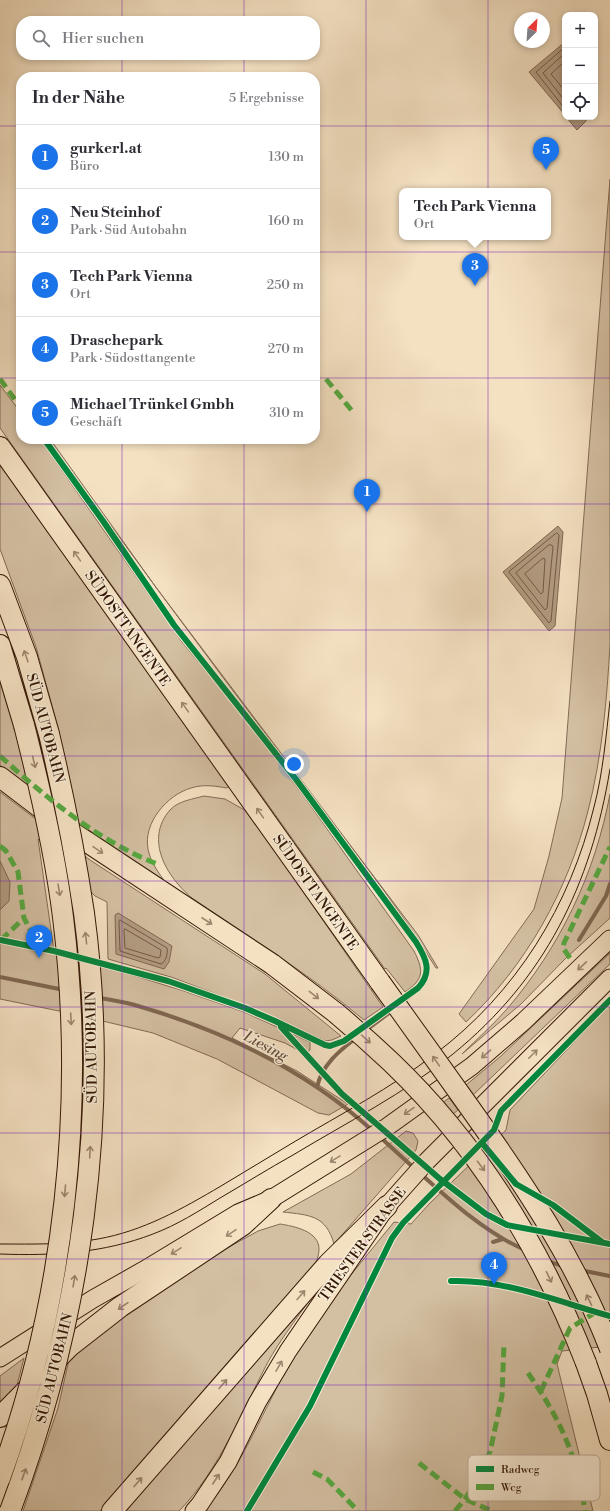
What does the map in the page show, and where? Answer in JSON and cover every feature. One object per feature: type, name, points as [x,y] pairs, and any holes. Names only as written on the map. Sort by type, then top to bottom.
[{"type":"highway","name":"SÜDOSTTANGENTE","points":[[0,447],[486,1130],[539,1210],[576,1274],[591,1304],[610,1349]]},
{"type":"highway","name":"SÜD AUTOBAHN","points":[[0,585],[27,657],[49,734],[70,830],[84,915],[90,979],[93,1038],[93,1100],[90,1162],[74,1285],[61,1347],[45,1407],[27,1466],[10,1511]]},
{"type":"highway","name":"SÜD AUTOBAHN","points":[[0,645],[24,725],[42,795],[53,853],[63,918],[72,1038],[72,1100],[62,1221],[40,1342],[25,1401],[0,1478]]},
{"type":"highway","points":[[0,776],[75,834],[272,964],[336,1013],[387,1058],[442,1116],[486,1173],[544,1266],[574,1331],[597,1394],[610,1440]]},
{"type":"highway","points":[[0,1417],[70,1346],[120,1307],[243,1225],[271,1199]]},
{"type":"highway","points":[[112,1511],[328,1264],[387,1206]]},
{"type":"main road","points":[[0,1358],[93,1299],[238,1213],[271,1199],[387,1126],[472,1066],[523,1022],[610,939]]},
{"type":"main road","name":"TRIESTER STRASSE","points":[[194,1511],[228,1462],[257,1403],[288,1351],[387,1206],[427,1161],[610,978]]},
{"type":"shaded area","points":[[610,179],[610,644],[605,707],[597,770],[588,811],[569,869],[542,925],[508,977],[466,1022],[459,1014],[534,909],[549,856],[562,798]]},
{"type":"shaded area","points":[[0,385],[16,406],[16,444],[43,444],[182,642],[241,714],[303,795],[414,951],[421,969],[419,979],[405,992],[386,968],[385,969],[0,428]]},
{"type":"shaded area","points":[[52,444],[54,444],[154,585]]},
{"type":"shaded area","points":[[0,465],[229,786],[227,788],[204,786],[191,788],[173,797],[159,811],[149,829],[147,839],[150,857],[163,879],[161,880],[31,790],[0,765],[0,682],[14,727],[35,722],[39,736],[59,731],[36,647],[0,549]]},
{"type":"shaded area","points":[[156,588],[418,935],[438,968],[436,968],[384,890]]},
{"type":"shaded area","points":[[0,792],[90,860],[265,974],[341,1036],[325,1041],[245,1005],[171,977],[108,959],[107,902],[95,896],[38,839],[54,951],[184,991],[244,1012],[310,1042],[310,1050],[305,1054],[285,1043],[240,1028],[232,1038],[297,1071],[348,1104],[329,1115],[318,1113],[217,1059],[153,1033],[69,1013],[0,999]]},
{"type":"shaded area","points":[[610,794],[610,918],[566,958],[521,1004],[462,1054],[507,1009],[526,985],[559,935],[585,881],[595,853]]},
{"type":"shaded area","points":[[204,796],[225,799],[248,812],[383,1007],[364,1020],[301,972],[192,898],[174,880],[167,869],[159,845],[159,833],[162,822],[170,810],[177,804]]},
{"type":"shaded area","points":[[610,953],[610,964],[473,1095],[466,1085],[501,1056]]},
{"type":"shaded area","points":[[610,1004],[610,1346],[562,1351],[557,1364],[579,1455],[468,1455],[468,1501],[591,1501],[593,1511],[204,1511],[218,1494],[242,1456],[283,1375],[305,1338],[354,1271],[394,1222],[411,1224],[429,1204],[506,1130],[510,1110]]},
{"type":"shaded area","points":[[449,1098],[458,1110],[452,1115],[441,1104]]},
{"type":"shaded area","points":[[406,1131],[413,1133],[418,1141],[416,1150],[334,1244],[331,1234],[326,1227],[315,1218],[301,1214],[283,1212],[351,1174]]},
{"type":"shaded area","points":[[280,1224],[298,1228],[311,1234],[315,1238],[319,1250],[314,1268],[100,1511],[23,1511],[58,1408],[70,1355],[120,1316],[202,1262],[258,1231]]},
{"type":"shaded area","points":[[304,1301],[307,1304],[272,1355],[229,1440],[218,1459],[193,1495],[179,1511],[126,1511]]},
{"type":"shaded area","points":[[24,1358],[17,1385],[0,1402],[0,1376]]},
{"type":"water","points":[[562,44],[562,111],[529,72]]},
{"type":"water","points":[[569,120],[586,120],[586,121],[577,130]]},
{"type":"water","points":[[558,526],[563,532],[555,626],[549,631],[503,572]]},
{"type":"water","points":[[0,861],[10,882],[9,901],[0,910]]},
{"type":"water","points":[[118,913],[172,946],[169,962],[164,969],[116,954],[115,915]]},
{"type":"waterway","points":[[579,940],[606,896],[610,884]]},
{"type":"waterway","name":"Liesing","points":[[0,977],[64,990]]},
{"type":"waterway","points":[[401,1003],[415,992]]},
{"type":"waterway","name":"Liesing","points":[[96,997],[133,1005],[170,1016],[202,1028],[263,1055],[321,1090],[373,1131]]},
{"type":"waterway","points":[[365,1031],[393,1010]]},
{"type":"waterway","points":[[317,1087],[319,1079],[327,1065],[343,1048],[356,1038]]},
{"type":"waterway","name":"Liesing","points":[[380,1137],[415,1169]]},
{"type":"waterway","name":"Liesing","points":[[421,1174],[483,1226],[525,1250]]},
{"type":"waterway","name":"Liesing","points":[[493,1242],[503,1239]]},
{"type":"waterway","name":"Liesing","points":[[546,1260],[564,1267]]},
{"type":"waterway","name":"Liesing","points":[[580,1270],[610,1276]]},
{"type":"tram line","points":[[0,1244],[49,1244],[86,1241],[131,1231],[162,1218],[206,1195],[348,1111],[401,1078],[435,1054],[464,1030],[491,1004],[515,975],[536,945],[555,913],[584,844],[594,807],[600,781],[610,701]]},
{"type":"tram line","points":[[0,1254],[59,1254],[78,1252],[116,1245],[153,1234],[196,1213],[375,1107],[415,1082],[453,1054],[485,1025],[514,994],[538,961],[559,927],[576,890],[590,852],[602,811],[610,769]]},
{"type":"marked path","points":[[0,379],[16,401]]},
{"type":"marked path","points":[[326,379],[353,412]]},
{"type":"marked path","points":[[0,756],[37,788],[95,832],[160,865]]},
{"type":"marked path","points":[[0,846],[6,851],[18,872],[24,918],[40,948]]},
{"type":"marked path","points":[[570,958],[563,948],[564,943],[610,847]]},
{"type":"marked path","points":[[1,940],[24,918]]},
{"type":"marked path","points":[[541,1391],[570,1328],[596,1312]]},
{"type":"marked path","points":[[489,1455],[502,1396],[504,1343]]},
{"type":"marked path","points":[[528,1373],[558,1422],[572,1455]]},
{"type":"marked path","points":[[419,1463],[468,1500]]},
{"type":"marked path","points":[[313,1472],[327,1479],[358,1511]]},
{"type":"marked path","points":[[455,1511],[468,1494]]},
{"type":"marked path","points":[[470,1501],[492,1511]]},
{"type":"marked path","points":[[584,1501],[585,1511]]},
{"type":"cycle path","points":[[0,940],[54,951],[168,981],[245,1008],[330,1046],[344,1041],[418,988],[423,982],[427,971],[425,959],[416,942],[295,778],[174,625],[103,521],[48,444]]},
{"type":"cycle path","points":[[247,1511],[310,1406],[392,1238],[403,1223],[494,1130],[501,1111],[610,1000]]},
{"type":"cycle path","points":[[281,1027],[342,1094],[440,1179],[486,1214],[507,1225],[610,1244]]},
{"type":"cycle path","points":[[482,1143],[516,1184],[553,1205],[602,1242]]},
{"type":"cycle path","points":[[451,1281],[471,1281],[531,1292],[610,1316]]},
{"type":"place","name":"Michael Trünkel Gmbh","points":[[546,170]]},
{"type":"place","name":"Tech Park Vienna","points":[[475,286]]},
{"type":"place","name":"gurkerl.at","points":[[367,512]]},
{"type":"place","name":"Neu Steinhof","points":[[39,958]]},
{"type":"place","name":"Draschepark","points":[[494,1285]]}]
